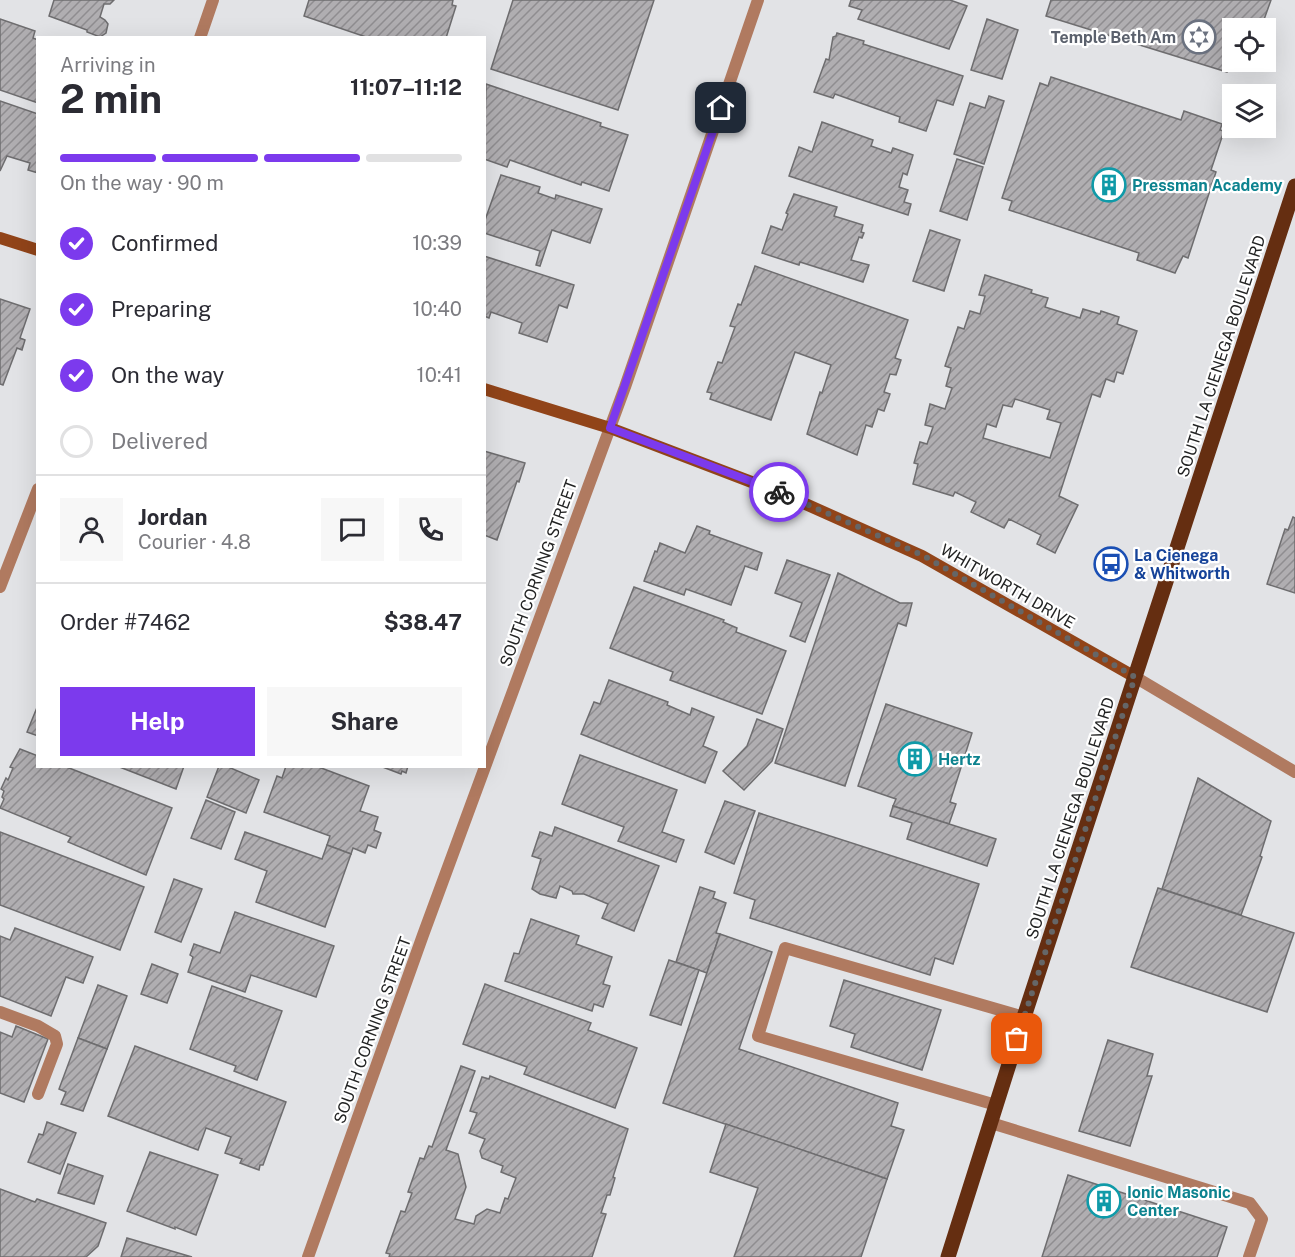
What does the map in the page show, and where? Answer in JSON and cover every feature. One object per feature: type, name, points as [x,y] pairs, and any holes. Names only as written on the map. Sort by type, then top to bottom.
[{"type":"main road","name":"SOUTH LA CIENEGA BOULEVARD","points":[[948,1257],[1295,186]]},
{"type":"street","points":[[201,36],[213,0]]},
{"type":"street","name":"SOUTH CORNING STREET","points":[[486,764],[610,428],[758,0]]},
{"type":"street","points":[[0,238],[36,249]]},
{"type":"street","name":"WHITWORTH DRIVE","points":[[486,390],[610,428],[783,494],[922,555],[1295,772]]},
{"type":"street","points":[[0,587],[36,494]]},
{"type":"street","name":"SOUTH CORNING STREET","points":[[308,1257],[485,768]]},
{"type":"street","points":[[996,1105],[758,1036],[785,948],[1024,1017]]},
{"type":"street","points":[[0,1012],[38,1026],[56,1036],[57,1044],[38,1094]]},
{"type":"street","points":[[991,1123],[1250,1203],[1262,1220],[1249,1257]]},
{"type":"building","points":[[54,0],[114,0],[110,4],[104,4],[100,17],[108,24],[106,33],[102,36],[49,16]]},
{"type":"building","points":[[309,0],[453,0],[452,5],[456,6],[447,36],[363,36],[304,16]]},
{"type":"building","points":[[513,0],[654,0],[618,110],[491,69]]},
{"type":"building","points":[[851,0],[950,0],[967,6],[949,49],[858,19],[862,10],[849,6]]},
{"type":"building","points":[[1051,0],[1271,0],[1265,18],[1222,18],[1222,70],[1046,16]]},
{"type":"building","points":[[0,19],[35,31],[33,38],[36,39],[36,102],[0,90]]},
{"type":"building","points":[[987,19],[1018,30],[1002,79],[971,70]]},
{"type":"building","points":[[837,33],[864,41],[863,44],[963,76],[953,105],[937,100],[926,131],[899,122],[900,117],[835,94],[833,98],[814,92],[826,59],[829,60],[833,37]]},
{"type":"building","name":"Pressman Academy","points":[[1051,77],[1181,120],[1184,111],[1222,124],[1220,130],[1222,137],[1211,170],[1216,172],[1188,258],[1183,256],[1175,273],[1137,260],[1139,253],[1009,210],[1012,201],[1002,198],[1040,83],[1048,86]]},
{"type":"building","points":[[486,84],[601,123],[600,126],[628,135],[609,191],[582,182],[581,185],[510,160],[507,167],[486,160]]},
{"type":"building","points":[[989,96],[1004,101],[984,164],[954,154],[970,103],[985,108]]},
{"type":"building","points":[[0,101],[36,113],[36,172],[28,170],[30,163],[7,156],[0,171]]},
{"type":"building","points":[[822,122],[873,140],[871,146],[891,153],[893,148],[913,155],[907,175],[903,173],[899,187],[908,190],[904,202],[911,204],[908,215],[789,176],[799,147],[812,152]]},
{"type":"building","points":[[957,159],[983,167],[967,220],[940,211]]},
{"type":"building","points":[[501,175],[540,187],[538,193],[555,199],[556,195],[602,209],[590,243],[552,230],[540,266],[536,265],[540,251],[486,234],[486,217]]},
{"type":"building","points":[[794,194],[837,207],[834,216],[863,225],[861,232],[864,233],[862,238],[859,237],[851,260],[869,265],[863,282],[800,262],[799,265],[762,253],[771,226],[782,230]]},
{"type":"building","points":[[930,230],[960,240],[944,291],[913,281]]},
{"type":"building","points":[[486,257],[574,285],[567,308],[559,305],[547,342],[519,333],[522,323],[491,312],[489,318],[486,317]]},
{"type":"building","points":[[755,266],[908,320],[895,358],[901,360],[896,375],[890,374],[884,392],[890,394],[884,411],[878,409],[872,427],[866,425],[857,455],[807,434],[831,365],[795,352],[771,420],[710,399],[712,393],[707,392],[718,362],[722,363],[735,327],[730,326],[738,304],[741,305]]},
{"type":"building","points":[[985,275],[1032,290],[1031,293],[1048,298],[1045,307],[1080,318],[1083,309],[1100,314],[1101,311],[1119,317],[1117,324],[1137,331],[1123,374],[1117,372],[1114,382],[1106,379],[1100,397],[1092,394],[1059,496],[1078,505],[1055,553],[1037,544],[1041,535],[1009,519],[1004,528],[971,512],[976,502],[955,492],[953,496],[913,484],[918,464],[914,463],[920,442],[927,444],[933,427],[925,425],[930,404],[945,409],[952,388],[946,386],[951,368],[945,366],[958,327],[964,329],[970,311],[980,314],[985,296],[979,295]],"holes":[[[1015,399],[1050,410],[1047,419],[1061,423],[1050,458],[983,438],[987,424],[996,427],[1003,405],[1012,407]]]},
{"type":"building","points":[[0,299],[30,309],[20,338],[25,340],[22,350],[17,348],[3,385],[0,384]]},
{"type":"building","points":[[486,452],[525,463],[497,540],[486,536]]},
{"type":"building","points":[[1293,517],[1295,518],[1295,593],[1267,584],[1285,529],[1288,530]]},
{"type":"building","points":[[697,526],[710,531],[709,534],[762,553],[757,570],[745,566],[731,605],[686,589],[684,595],[644,581],[660,543],[685,553]]},
{"type":"building","points":[[787,560],[830,575],[805,642],[790,636],[802,603],[775,593]]},
{"type":"building","points":[[838,573],[900,603],[912,603],[906,626],[898,623],[845,786],[775,763]]},
{"type":"building","points":[[634,587],[724,620],[723,622],[737,628],[736,632],[786,651],[762,714],[670,680],[673,672],[610,648]]},
{"type":"building","points":[[609,680],[668,702],[667,705],[690,715],[692,708],[714,717],[703,746],[717,752],[705,783],[581,734],[594,702],[600,704]]},
{"type":"building","name":"Hertz","points":[[886,704],[972,733],[950,802],[956,804],[949,824],[893,806],[896,799],[858,786]]},
{"type":"building","points":[[36,710],[36,735],[27,732]]},
{"type":"building","points":[[757,719],[783,729],[772,761],[744,790],[723,771],[747,746]]},
{"type":"building","points":[[20,749],[36,755],[36,768],[69,768],[172,808],[146,875],[68,842],[71,837],[0,808],[4,799],[2,797],[4,791],[1,789],[13,768],[10,767]]},
{"type":"building","points":[[580,755],[677,790],[662,832],[684,840],[676,862],[618,841],[624,827],[562,804]]},
{"type":"building","points":[[122,768],[183,768],[176,789]]},
{"type":"building","points":[[218,768],[231,768],[259,780],[246,813],[207,797]]},
{"type":"building","points":[[285,768],[321,768],[369,786],[360,811],[378,817],[374,830],[381,833],[376,848],[368,845],[365,853],[353,848],[351,854],[327,845],[330,836],[264,812],[277,776],[282,778]]},
{"type":"building","points":[[385,768],[407,768],[406,773],[402,771],[401,774]]},
{"type":"building","points":[[1198,778],[1271,821],[1260,856],[1262,857],[1241,915],[1162,889]]},
{"type":"building","points":[[206,800],[235,812],[221,849],[191,838]]},
{"type":"building","points":[[725,801],[755,811],[734,864],[705,852]]},
{"type":"building","points":[[893,806],[996,839],[987,866],[907,839],[912,823],[890,816]]},
{"type":"building","points":[[759,813],[979,884],[953,964],[935,958],[930,975],[750,918],[755,900],[734,893]]},
{"type":"building","points":[[555,827],[659,866],[634,931],[602,918],[608,904],[584,894],[573,894],[572,891],[560,886],[556,898],[540,894],[532,889],[541,859],[532,856],[540,832],[552,836]]},
{"type":"building","points":[[0,832],[144,887],[120,950],[0,905]]},
{"type":"building","points":[[245,832],[322,859],[327,845],[351,854],[325,927],[256,902],[267,871],[235,859]]},
{"type":"building","points":[[174,879],[202,889],[181,942],[155,932]]},
{"type":"building","points":[[700,887],[715,892],[713,898],[726,903],[716,933],[720,934],[707,973],[676,962]]},
{"type":"building","points":[[1158,888],[1294,933],[1267,1012],[1131,967]]},
{"type":"building","points":[[235,912],[334,946],[316,997],[251,975],[245,992],[188,972],[194,944],[220,953]]},
{"type":"building","points":[[531,919],[579,936],[576,944],[612,957],[603,984],[610,986],[603,1007],[594,1004],[592,1011],[505,981],[514,953],[519,954]]},
{"type":"building","points":[[15,928],[93,957],[83,983],[66,977],[51,1016],[0,996],[0,936],[10,940]]},
{"type":"building","points":[[720,934],[772,952],[739,1049],[898,1103],[891,1126],[904,1130],[887,1179],[663,1103]]},
{"type":"building","points":[[669,960],[699,970],[681,1025],[650,1015]]},
{"type":"building","points":[[152,964],[178,974],[167,1003],[141,994]]},
{"type":"building","points":[[844,980],[941,1010],[922,1070],[851,1047],[855,1034],[830,1026]]},
{"type":"building","points":[[485,984],[591,1023],[588,1030],[637,1048],[615,1108],[524,1074],[527,1067],[463,1044]]},
{"type":"building","points":[[98,985],[127,996],[107,1049],[78,1038]]},
{"type":"building","points":[[212,986],[282,1011],[257,1080],[234,1071],[236,1066],[190,1049]]},
{"type":"building","points":[[16,1026],[48,1039],[24,1102],[0,1093],[0,1032],[12,1037]]},
{"type":"building","points":[[78,1038],[107,1049],[83,1111],[61,1104],[66,1092],[59,1089]]},
{"type":"building","points":[[1108,1040],[1153,1054],[1147,1076],[1152,1076],[1130,1146],[1079,1131]]},
{"type":"building","points":[[135,1046],[286,1102],[263,1165],[260,1165],[259,1170],[240,1163],[242,1159],[225,1153],[231,1137],[206,1128],[198,1150],[108,1116]]},
{"type":"building","points":[[461,1066],[475,1071],[446,1150],[458,1154],[466,1187],[455,1219],[474,1224],[476,1216],[487,1209],[500,1213],[516,1178],[501,1172],[503,1166],[482,1158],[480,1151],[485,1139],[469,1133],[477,1113],[470,1111],[482,1077],[489,1079],[490,1076],[628,1129],[613,1177],[615,1178],[610,1195],[607,1195],[601,1213],[606,1214],[592,1257],[389,1257],[390,1254],[386,1253],[401,1211],[405,1212],[412,1193],[408,1192],[420,1158],[424,1159],[429,1146],[432,1147]]},
{"type":"building","points":[[47,1122],[76,1133],[60,1174],[28,1162],[39,1134],[43,1135]]},
{"type":"building","points":[[726,1124],[887,1179],[861,1257],[734,1257],[758,1188],[710,1172]]},
{"type":"building","points":[[150,1152],[218,1175],[196,1235],[127,1211]]},
{"type":"building","points":[[68,1164],[103,1176],[94,1204],[58,1193]]},
{"type":"building","name":"Ionic Masonic Center","points":[[1068,1175],[1227,1227],[1217,1257],[1042,1257]]},
{"type":"building","points":[[0,1189],[106,1223],[98,1246],[86,1257],[0,1257]]},
{"type":"building","points":[[127,1238],[192,1257],[121,1257]]},
{"type":"way so far","points":[[779,492],[922,555],[1135,677],[1017,1039]]},
{"type":"place","name":"Temple Beth Am","points":[[1199,37]]},
{"type":"place","name":"Pressman Academy","points":[[1109,185]]},
{"type":"place","name":"La Cienega & Whitworth","points":[[1111,564]]},
{"type":"place","name":"Hertz","points":[[915,759]]},
{"type":"place","name":"Ionic Masonic Center","points":[[1104,1201]]},
{"type":"route","points":[[721,108],[610,428],[779,492]]}]
